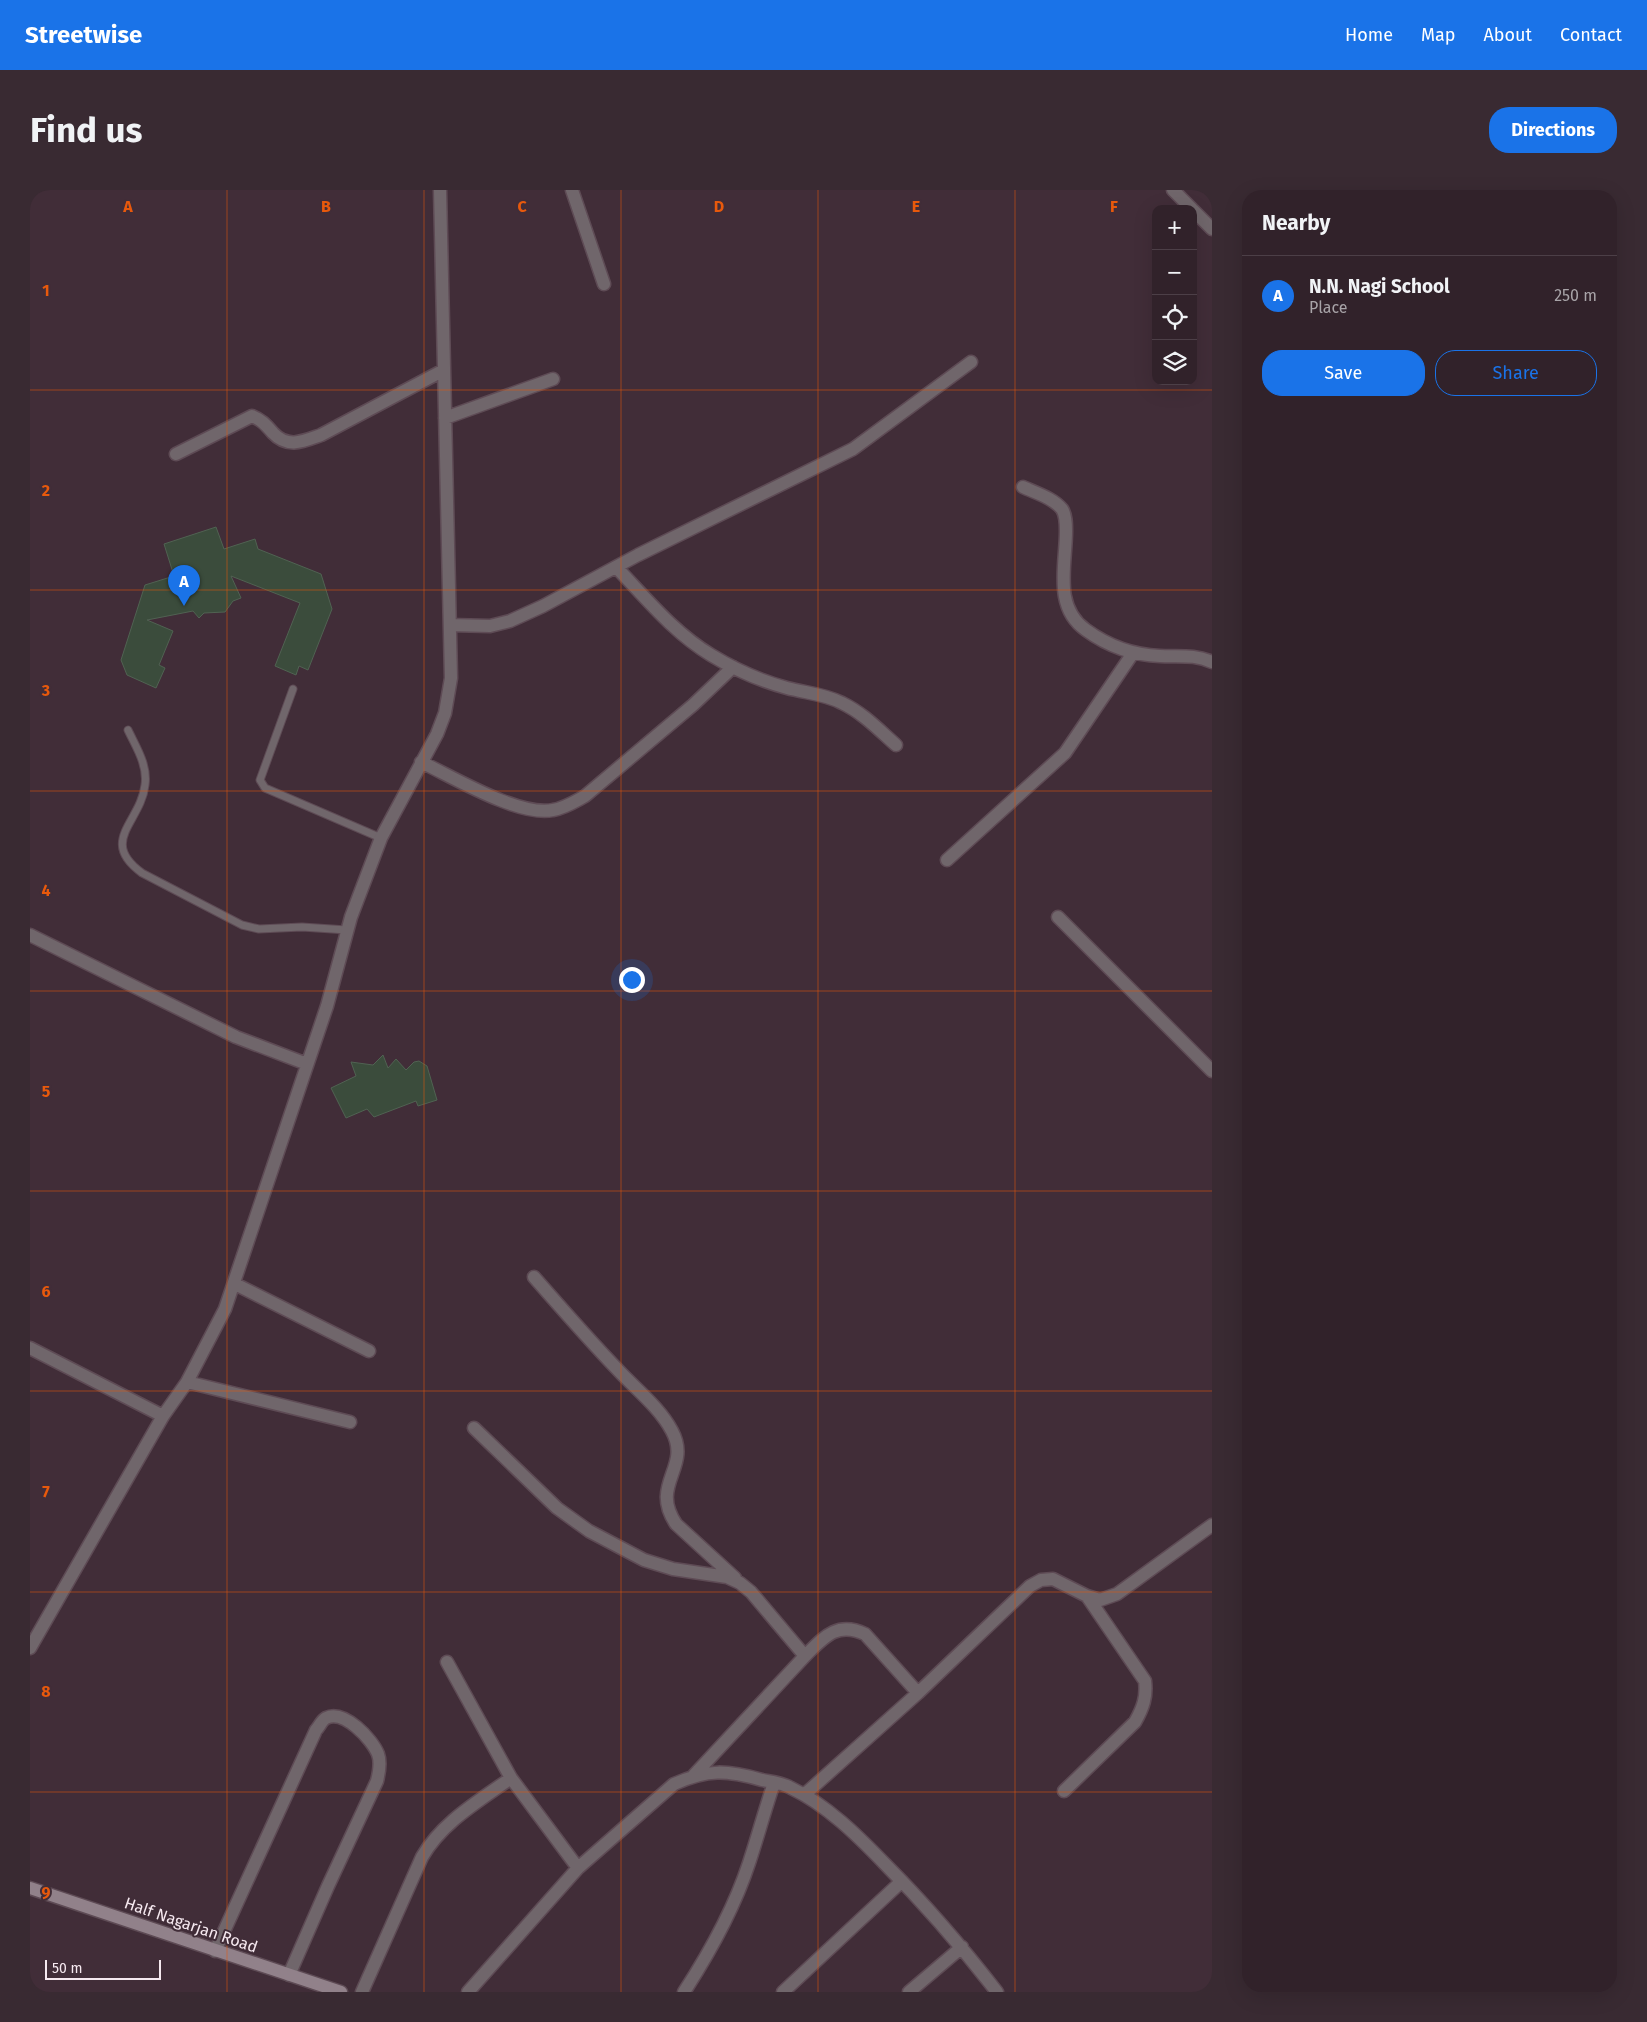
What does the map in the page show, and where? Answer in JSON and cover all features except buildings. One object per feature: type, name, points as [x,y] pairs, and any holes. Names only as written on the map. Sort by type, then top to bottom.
[{"type":"main road","name":"Half Nagarjan Road","points":[[30,1888],[341,1992]]},
{"type":"street","points":[[30,1648],[163,1416],[187,1382],[225,1309],[235,1284],[327,1006],[347,930],[381,838],[437,734],[445,713],[450,693],[450,625],[440,190]]},
{"type":"street","points":[[572,190],[604,284]]},
{"type":"street","points":[[1173,190],[1187,205]]},
{"type":"street","points":[[1197,215],[1212,229]]},
{"type":"street","points":[[450,625],[490,626],[510,621],[544,606],[616,567],[853,449],[971,362]]},
{"type":"street","points":[[176,454],[234,423],[252,416],[262,420],[284,442],[297,443],[321,435],[444,370]]},
{"type":"street","points":[[445,418],[553,379]]},
{"type":"street","points":[[1023,487],[1055,502],[1064,511],[1066,545],[1063,588],[1072,616],[1085,629],[1117,648],[1133,653],[1158,656],[1198,656],[1212,662]]},
{"type":"street","points":[[616,567],[672,625],[709,654],[733,667],[786,688],[831,698],[844,703],[858,712],[896,745]]},
{"type":"street","points":[[947,860],[1065,753],[1133,653]]},
{"type":"street","points":[[421,762],[506,802],[534,811],[552,810],[566,806],[585,796],[693,705],[733,667]]},
{"type":"street","points":[[1058,916],[1212,1071]]},
{"type":"street","points":[[30,935],[236,1037],[307,1064]]},
{"type":"street","points":[[534,1278],[584,1335],[660,1414],[672,1430],[679,1448],[666,1502],[676,1524],[751,1592],[805,1656]]},
{"type":"street","points":[[235,1284],[369,1351]]},
{"type":"street","points":[[30,1348],[163,1416]]},
{"type":"street","points":[[187,1382],[350,1422]]},
{"type":"street","points":[[474,1428],[557,1508],[589,1531],[644,1560],[673,1569],[727,1577],[740,1583]]},
{"type":"street","points":[[804,1795],[918,1693],[1030,1586],[1041,1580],[1053,1579],[1087,1596],[1100,1600],[1117,1594],[1212,1525]]},
{"type":"street","points":[[1064,1791],[1135,1722],[1142,1709],[1146,1694],[1145,1681],[1087,1596]]},
{"type":"street","points":[[694,1775],[805,1656],[824,1638],[837,1630],[853,1629],[865,1634],[918,1693]]},
{"type":"street","points":[[447,1662],[511,1778],[578,1868]]},
{"type":"street","points":[[215,1951],[316,1730],[325,1718],[342,1717],[359,1728],[378,1754],[380,1770],[377,1781],[289,1975]]},
{"type":"street","points":[[468,1992],[578,1868],[674,1784],[694,1775],[715,1771],[735,1772],[790,1787],[804,1795],[860,1838],[962,1947],[997,1992]]},
{"type":"street","points":[[362,1992],[422,1857],[430,1844],[447,1826],[511,1778]]},
{"type":"street","points":[[684,1992],[706,1958],[731,1909],[749,1864],[774,1783]]},
{"type":"street","points":[[783,1992],[902,1881]]},
{"type":"street","points":[[909,1992],[962,1947]]},
{"type":"lane","points":[[293,689],[260,780],[261,784],[264,788],[381,838]]},
{"type":"lane","points":[[128,730],[142,760],[146,779],[142,798],[123,839],[124,856],[130,864],[142,873],[242,925],[259,929],[302,927],[347,930]]},
{"type":"place","name":"N.N. Nagi School","points":[[184,606]]}]
